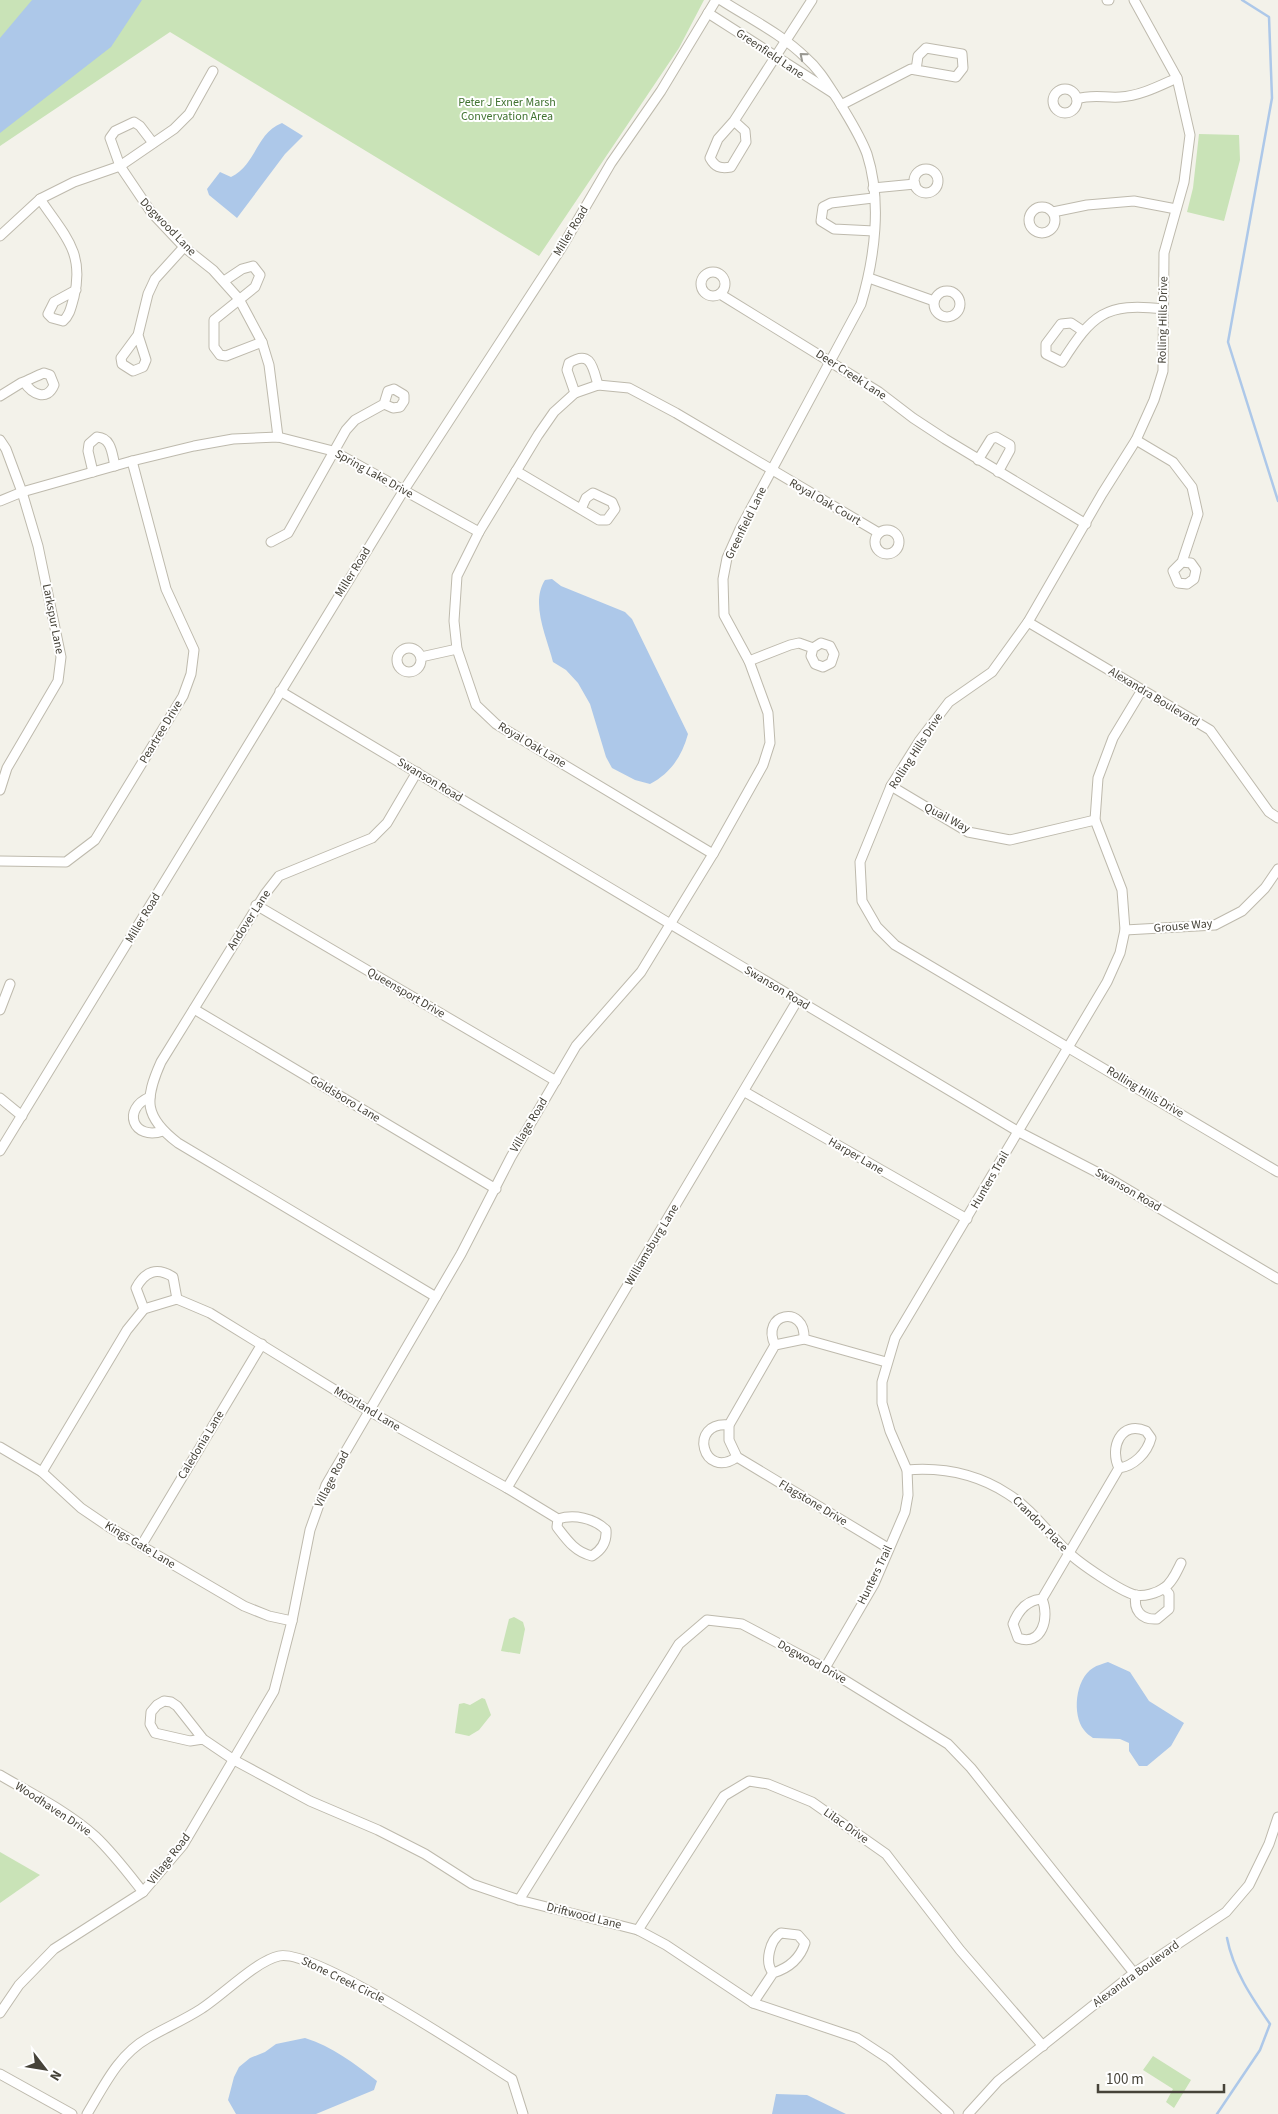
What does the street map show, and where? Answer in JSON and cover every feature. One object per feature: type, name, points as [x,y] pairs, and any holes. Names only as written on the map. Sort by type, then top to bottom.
[{"type":"street","name":"Miller Road","points":[[0,1150],[404,490],[545,273],[611,164],[661,91],[716,0]]},
{"type":"street","name":"Greenfield Lane","points":[[670,923],[713,854],[763,765],[770,743],[768,713],[749,661],[724,615],[723,580],[727,558],[861,304],[869,278],[874,231],[873,188],[867,154],[841,105],[814,66],[784,40],[721,0]]},
{"type":"street","points":[[734,121],[745,131],[746,142],[731,167],[723,168],[714,165],[710,158],[718,139],[734,121],[784,40],[812,0]]},
{"type":"street","name":"Rolling Hills Drive","points":[[1134,0],[1177,78],[1190,135],[1188,159],[1164,253],[1163,371],[1154,400],[1136,440],[1028,622],[992,672],[949,702],[920,740],[892,786],[860,862],[862,901],[877,927],[895,944],[926,965],[1278,1171]]},
{"type":"street","name":"Greenfield Lane","points":[[708,14],[833,93]]},
{"type":"street","points":[[841,105],[911,69],[916,70],[956,78],[963,68],[962,54],[926,48],[918,56],[916,70]]},
{"type":"street","points":[[0,236],[40,200],[74,182],[120,166],[174,129],[189,114],[214,71]]},
{"type":"street","points":[[1077,99],[1087,96],[1120,97],[1141,93],[1177,78]]},
{"type":"street","points":[[120,166],[110,138],[115,131],[134,122],[140,126],[153,143]]},
{"type":"street","name":"Dogwood Lane","points":[[120,166],[151,212],[184,247],[224,282],[239,300],[262,342],[269,365],[278,437]]},
{"type":"street","points":[[873,188],[915,184]]},
{"type":"street","points":[[873,198],[831,203],[823,207],[821,222],[834,229],[874,231]]},
{"type":"street","points":[[40,200],[73,248],[77,260],[76,290]]},
{"type":"street","points":[[1053,212],[1087,205],[1134,201],[1176,209]]},
{"type":"street","points":[[138,334],[148,294],[155,279],[184,247]]},
{"type":"street","points":[[224,282],[247,267],[253,266],[258,271],[259,282],[256,287],[214,320],[214,347],[220,355],[226,356],[262,342]]},
{"type":"street","points":[[869,278],[934,301]]},
{"type":"street","name":"Deer Creek Lane","points":[[720,294],[879,392],[913,418],[978,460],[1086,524]]},
{"type":"street","points":[[1082,331],[1071,323],[1060,324],[1046,344],[1046,354],[1062,362],[1082,331],[1106,313],[1134,305],[1163,309]]},
{"type":"street","points":[[575,393],[567,370],[569,363],[578,358],[586,358],[591,363],[598,386]]},
{"type":"street","points":[[0,396],[24,382]]},
{"type":"street","name":"Royal Oak Lane","points":[[713,854],[496,724],[476,705],[457,648],[454,621],[457,576],[479,532],[554,412],[575,393],[598,386],[629,388],[676,413],[772,471]]},
{"type":"street","points":[[271,542],[288,533],[333,451],[355,420],[384,404]]},
{"type":"street","points":[[978,460],[991,439],[996,436],[1010,445],[1010,450],[998,472]]},
{"type":"street","points":[[93,472],[89,444],[97,437],[106,440],[109,444],[115,466]]},
{"type":"street","name":"Spring Lake Drive","points":[[0,501],[22,492],[132,461],[233,439],[278,437],[333,451],[479,532]]},
{"type":"street","name":"Larkspur Lane","points":[[0,440],[6,449],[22,492],[38,546],[61,657],[58,681],[7,768],[0,790]]},
{"type":"street","points":[[1136,440],[1173,462],[1192,487],[1198,514],[1182,562]]},
{"type":"street","name":"Peartree Drive","points":[[0,861],[66,862],[95,840],[183,696],[191,674],[194,650],[166,589],[132,461]]},
{"type":"street","points":[[516,471],[581,509]]},
{"type":"street","name":"Royal Oak Court","points":[[772,471],[879,533]]},
{"type":"street","name":"Alexandra Boulevard","points":[[1028,622],[1210,730],[1269,812],[1278,818]]},
{"type":"street","points":[[749,661],[790,644],[799,643],[813,648]]},
{"type":"street","points":[[421,657],[457,648]]},
{"type":"street","name":"Hunters Trail","points":[[824,1668],[874,1584],[905,1512],[908,1495],[907,1470],[890,1431],[882,1404],[882,1382],[886,1362],[896,1338],[1019,1132],[1106,982],[1120,953],[1125,930],[1122,890],[1095,820],[1098,778],[1113,738],[1142,690]]},
{"type":"street","name":"Swanson Road","points":[[280,691],[1019,1132],[1110,1179],[1278,1279]]},
{"type":"street","name":"Andover Lane","points":[[150,1097],[150,1087],[161,1062],[256,905],[279,876],[372,838],[387,823],[417,772]]},
{"type":"street","name":"Quail Way","points":[[892,786],[968,832],[1010,840],[1095,820]]},
{"type":"street","name":"Grouse Way","points":[[1125,930],[1215,925],[1242,911],[1265,888],[1278,869]]},
{"type":"street","name":"Queensport Drive","points":[[256,905],[556,1080]]},
{"type":"street","name":"Village Road","points":[[0,2013],[19,1984],[54,1949],[143,1892],[183,1845],[274,1691],[292,1622],[316,1508],[326,1484],[436,1297],[496,1189],[511,1157],[576,1046],[641,972],[670,923]]},
{"type":"street","points":[[0,1010],[10,984]]},
{"type":"street","name":"Williamsburg Lane","points":[[507,1488],[745,1092],[797,1001]]},
{"type":"street","name":"Goldsboro Lane","points":[[194,1009],[496,1189]]},
{"type":"street","name":"Harper Lane","points":[[745,1092],[967,1220]]},
{"type":"street","points":[[163,1131],[152,1135],[141,1132],[134,1122],[133,1111],[140,1101],[150,1097],[151,1109],[163,1131],[178,1143],[436,1297]]},
{"type":"street","points":[[0,1098],[22,1116]]},
{"type":"street","points":[[42,1472],[127,1330],[144,1309],[177,1299],[173,1277],[163,1271],[151,1271],[141,1278],[136,1288],[144,1309]]},
{"type":"street","name":"Moorland Lane","points":[[177,1299],[210,1313],[369,1411],[507,1488],[558,1519]]},
{"type":"street","points":[[775,1345],[770,1336],[772,1325],[784,1317],[790,1316],[799,1320],[805,1329],[804,1339]]},
{"type":"street","points":[[729,1426],[720,1424],[712,1427],[706,1433],[703,1449],[707,1456],[714,1461],[730,1462],[737,1457],[729,1440],[729,1426],[775,1345],[804,1339],[886,1362]]},
{"type":"street","name":"Caledonia Lane","points":[[141,1546],[262,1344]]},
{"type":"street","points":[[1130,1428],[1146,1431],[1151,1438],[1148,1449],[1128,1467],[1119,1468],[1116,1461],[1118,1439],[1125,1430],[1130,1428]]},
{"type":"street","name":"Kings Gate Lane","points":[[0,1447],[42,1472],[81,1508],[141,1546],[244,1606],[269,1616],[292,1622]]},
{"type":"street","name":"Flagstone Drive","points":[[737,1457],[888,1548]]},
{"type":"street","name":"Crandon Place","points":[[907,1470],[932,1468],[959,1472],[989,1482],[1010,1495],[1030,1512],[1069,1554],[1118,1587],[1136,1595]]},
{"type":"street","points":[[1042,1599],[1119,1468]]},
{"type":"street","points":[[569,1516],[599,1522],[606,1530],[606,1538],[600,1551],[592,1556],[574,1548],[557,1527],[558,1519],[569,1516]]},
{"type":"street","points":[[1164,1588],[1169,1594],[1169,1609],[1157,1619],[1142,1616],[1134,1603],[1136,1595],[1150,1594],[1164,1588],[1181,1563]]},
{"type":"street","points":[[1042,1599],[1046,1608],[1042,1631],[1035,1638],[1026,1641],[1018,1638],[1013,1624],[1017,1614],[1034,1600],[1042,1599]]},
{"type":"street","name":"Dogwood Drive","points":[[519,1900],[679,1644],[707,1620],[742,1624],[824,1668],[948,1744],[971,1768],[1134,1973]]},
{"type":"street","name":"Driftwood Lane","points":[[203,1739],[190,1741],[155,1733],[150,1724],[151,1712],[164,1701],[171,1702],[178,1706],[203,1739],[234,1760],[310,1801],[378,1830],[425,1854],[472,1884],[519,1900],[638,1930],[666,1945],[753,2003],[856,2038],[889,2059],[949,2114]]},
{"type":"street","name":"Woodhaven Drive","points":[[0,1775],[77,1822],[96,1837],[123,1865],[143,1892]]},
{"type":"street","name":"Lilac Drive","points":[[638,1930],[724,1796],[749,1781],[768,1784],[812,1802],[886,1854],[960,1950],[1043,2046]]},
{"type":"street","name":"Alexandra Boulevard","points":[[968,2114],[998,2082],[1134,1973],[1226,1912],[1249,1885],[1269,1844],[1278,1816]]},
{"type":"street","points":[[753,2003],[773,1972],[782,1970],[800,1957],[804,1943],[798,1935],[781,1933],[774,1938],[770,1951],[769,1968],[773,1972]]},
{"type":"street","name":"Stone Creek Circle","points":[[87,2114],[114,2068],[131,2050],[147,2038],[184,2020],[219,1997],[262,1963],[280,1955],[302,1958],[380,1997],[512,2079],[523,2114]]},
{"type":"street","points":[[0,2074],[72,2114]]},
{"type":"green space","name":"Peter J Exner Marsh Convervation Area","points":[[0,0],[704,0],[679,48],[539,256],[170,32],[0,146]]},
{"type":"green space","points":[[1199,134],[1239,135],[1240,160],[1224,221],[1187,212],[1193,188]]},
{"type":"green space","points":[[514,1617],[523,1622],[525,1629],[520,1654],[501,1651],[509,1619]]},
{"type":"green space","points":[[482,1698],[485,1699],[491,1715],[479,1730],[469,1736],[455,1733],[459,1704],[470,1705]]},
{"type":"green space","points":[[0,1852],[40,1875],[0,1903]]},
{"type":"green space","points":[[1153,2056],[1191,2080],[1174,2108],[1166,2102],[1173,2089],[1143,2070]]},
{"type":"water","points":[[32,0],[142,0],[111,47],[0,133],[0,38]]},
{"type":"water","points":[[282,123],[303,136],[285,154],[237,218],[209,195],[207,189],[220,172],[231,177],[240,171],[266,134]]},
{"type":"water","points":[[552,579],[561,586],[625,612],[632,619],[688,734],[675,763],[664,775],[650,784],[635,780],[612,768],[606,757],[590,704],[578,683],[566,670],[553,662],[539,610],[541,589],[545,580]]},
{"type":"water","points":[[1108,1662],[1130,1672],[1149,1701],[1184,1723],[1171,1746],[1147,1766],[1139,1766],[1129,1751],[1129,1743],[1120,1739],[1093,1738],[1080,1723],[1077,1698],[1082,1680],[1093,1668]]},
{"type":"water","points":[[305,2038],[334,2051],[360,2068],[377,2081],[374,2090],[316,2114],[236,2114],[228,2100],[234,2077],[239,2067],[250,2058],[265,2052],[276,2044]]},
{"type":"water","points":[[776,2094],[807,2095],[846,2114],[772,2114]]},
{"type":"waterway","points":[[1242,0],[1269,17],[1272,98],[1228,342],[1278,501]]},
{"type":"waterway","points":[[1217,2114],[1260,2050],[1270,2024],[1238,1972],[1227,1938]]}]
